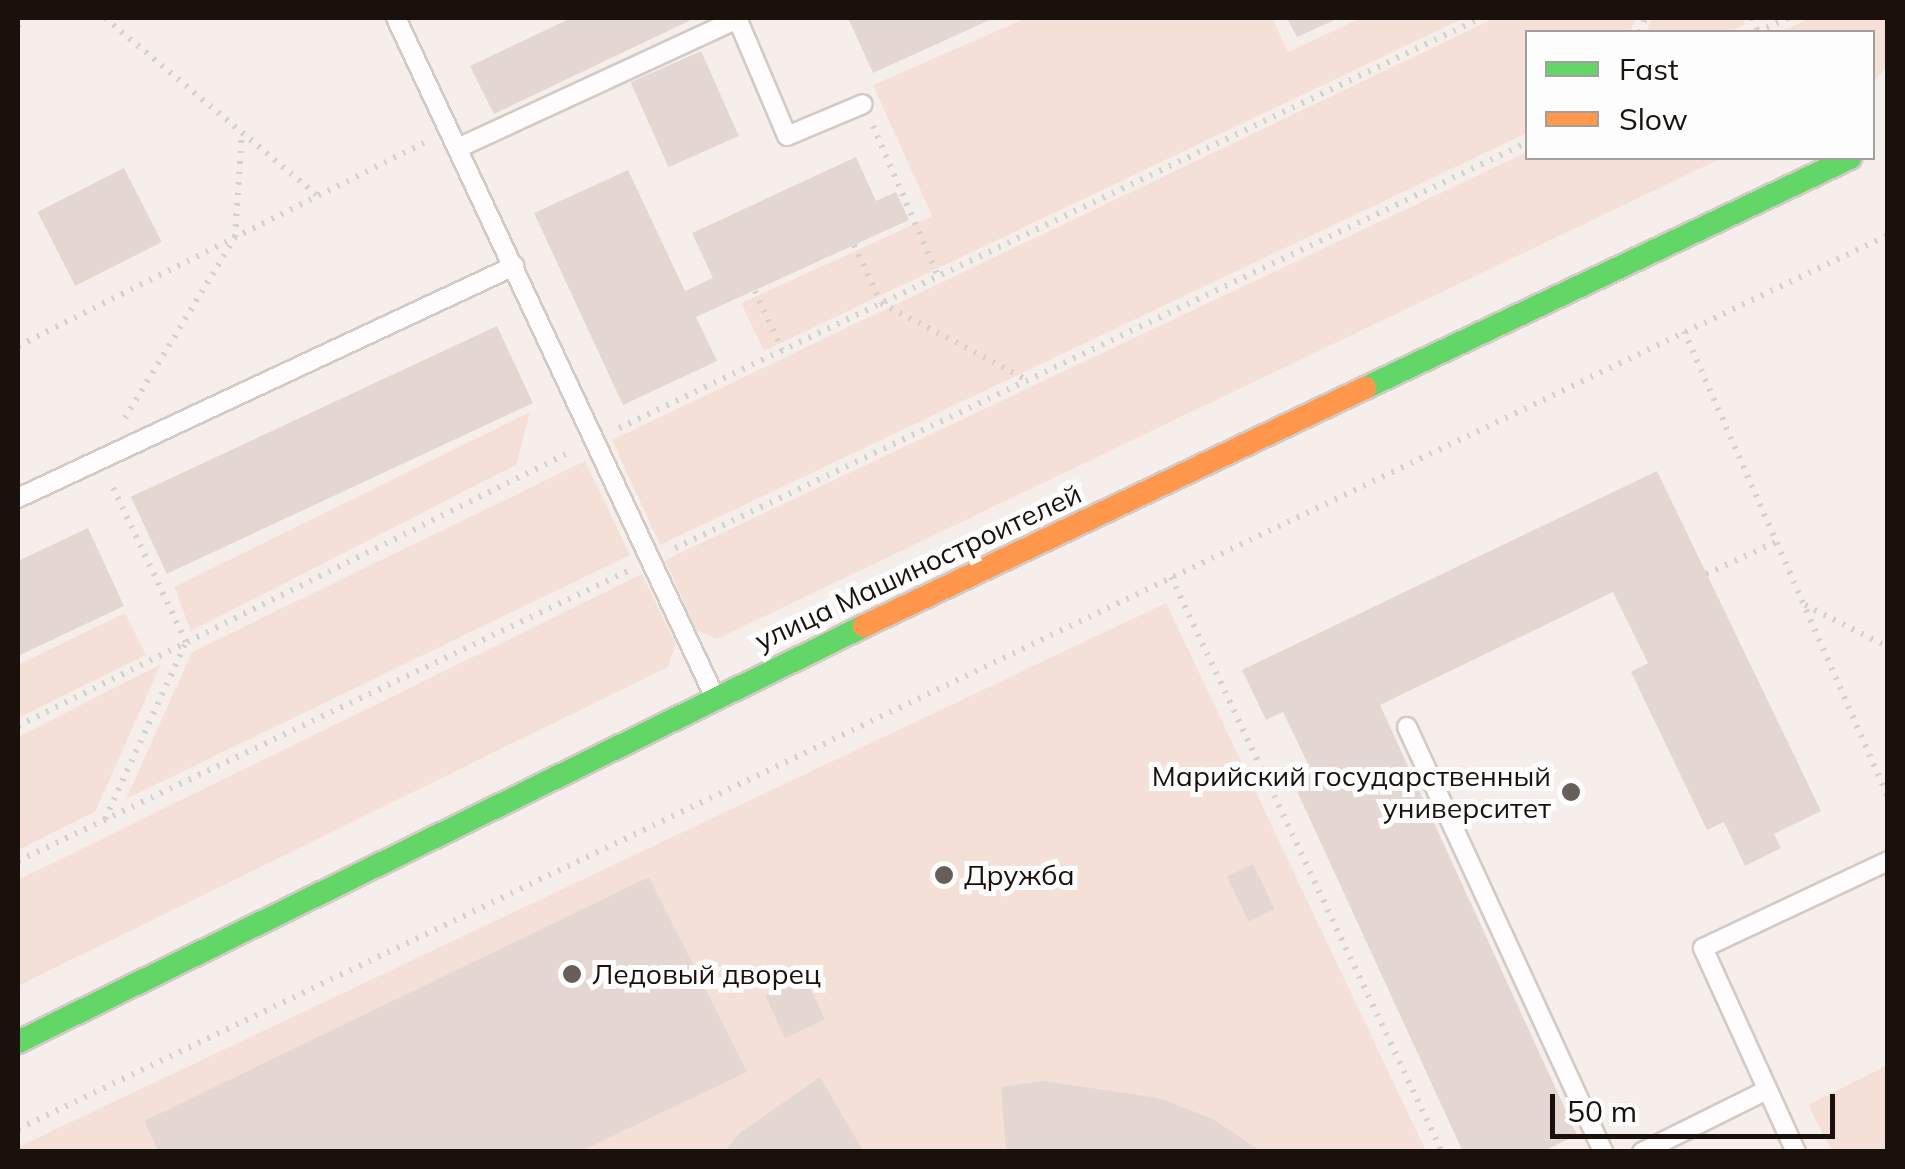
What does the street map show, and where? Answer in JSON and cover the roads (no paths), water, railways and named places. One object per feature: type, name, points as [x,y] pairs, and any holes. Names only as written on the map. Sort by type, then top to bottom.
[{"type":"main road","name":"улица Машиностроителей","points":[[18,1042],[715,696],[1846,160]]},
{"type":"lane","points":[[396,18],[715,696]]},
{"type":"lane","points":[[454,140],[738,18],[787,136],[863,104]]},
{"type":"lane","points":[[18,498],[514,266]]},
{"type":"lane","points":[[1407,728],[1603,1152]]},
{"type":"lane","points":[[1796,1152],[1703,948],[1888,861]]},
{"type":"lane","points":[[1642,1152],[1768,1090]]},
{"type":"place","name":"Марийский государственный университет","points":[[1571,792]]},
{"type":"place","name":"Дружба","points":[[944,875]]},
{"type":"place","name":"Ледовый дворец","points":[[572,974]]}]
